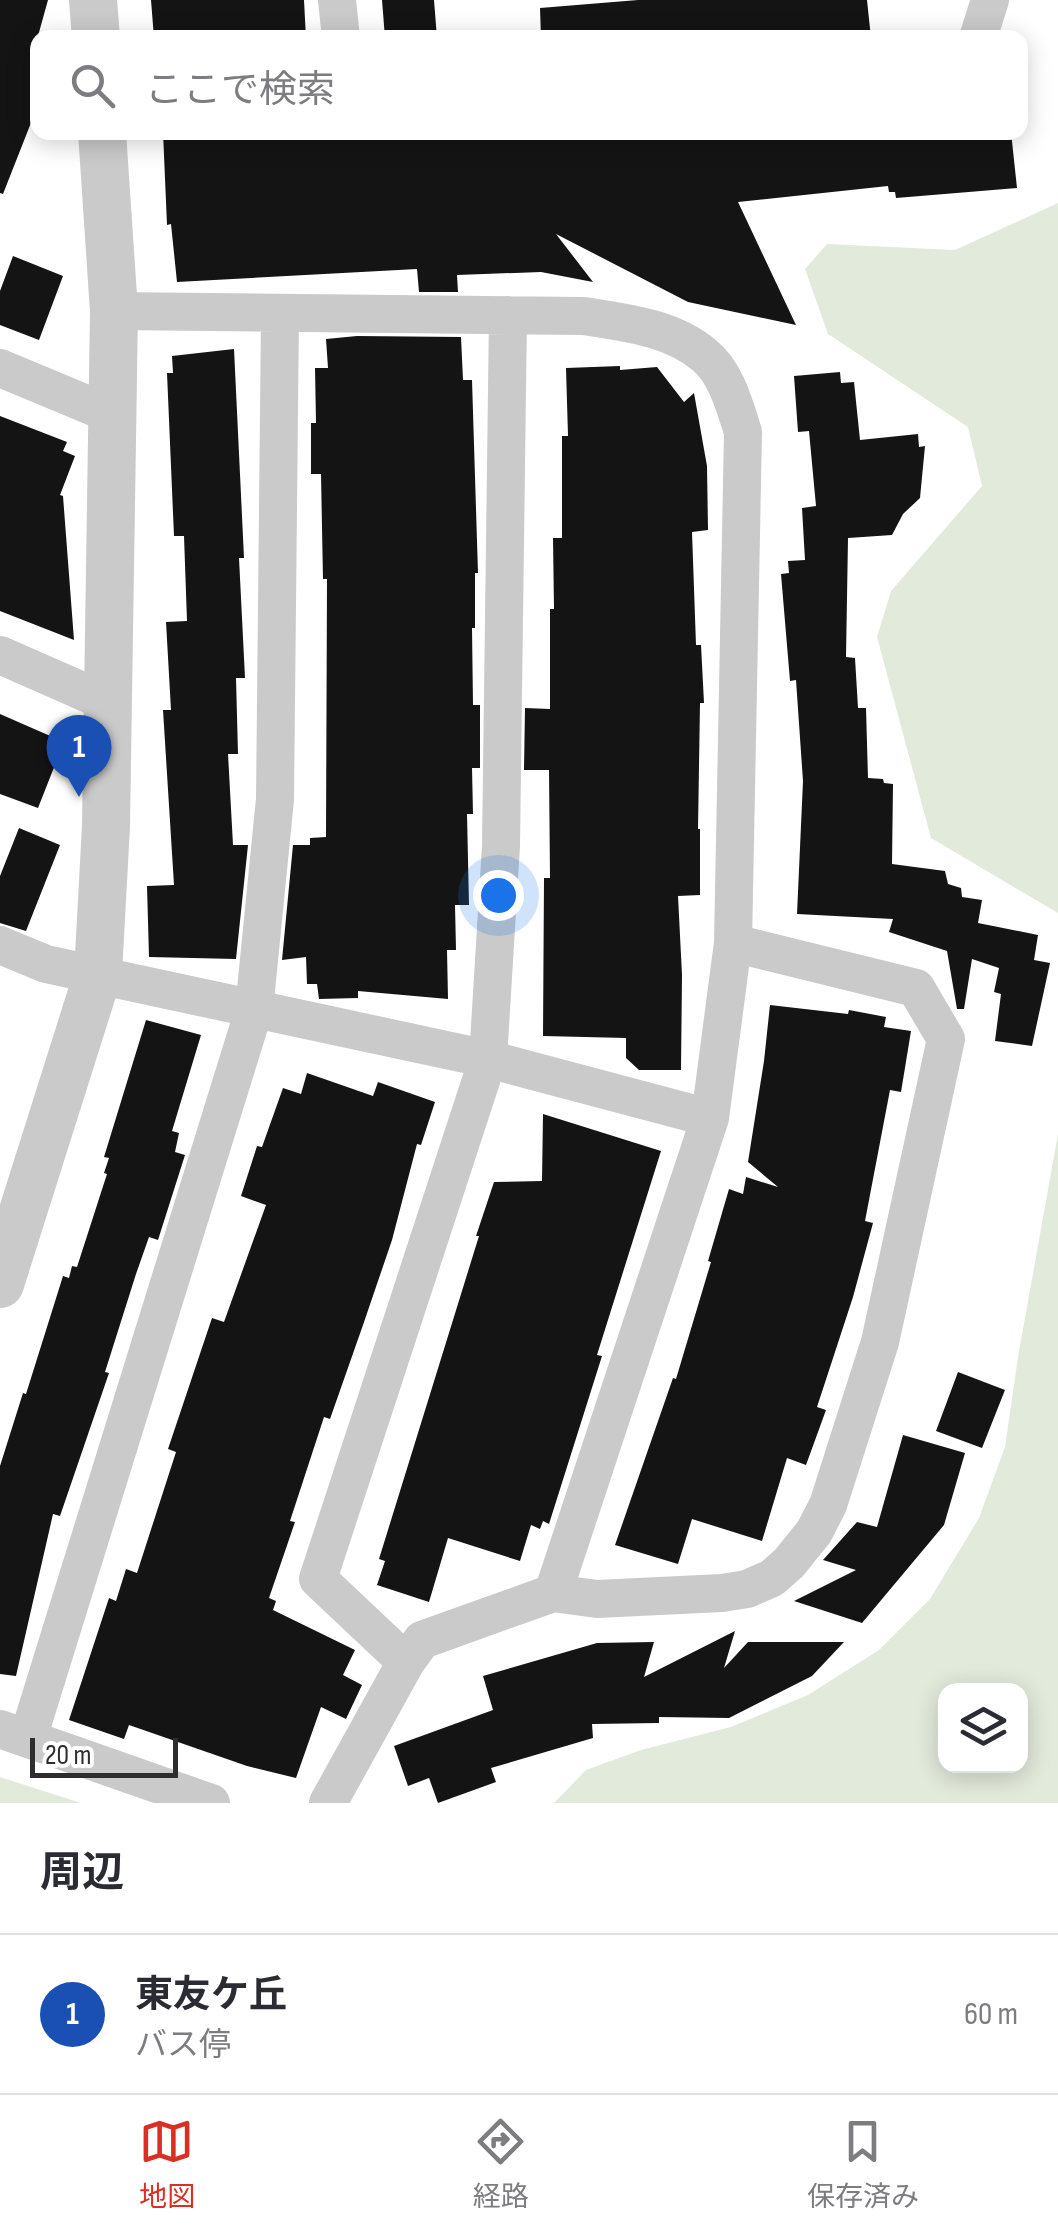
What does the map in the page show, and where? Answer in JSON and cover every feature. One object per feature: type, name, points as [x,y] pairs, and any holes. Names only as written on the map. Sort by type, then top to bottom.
[{"type":"street","points":[[93,0],[95,30]]},
{"type":"street","points":[[338,0],[340,30]]},
{"type":"street","points":[[981,30],[990,0]]},
{"type":"street","points":[[0,1284],[8,1231],[98,974],[106,826],[114,415],[114,310],[103,140]]},
{"type":"street","points":[[114,310],[584,316],[646,327],[676,339],[706,356],[730,391],[743,432],[733,943],[710,1118],[553,1592]]},
{"type":"street","points":[[211,1803],[14,1734],[254,1010],[275,799],[280,313]]},
{"type":"street","points":[[406,1662],[318,1578],[488,1059],[501,846],[508,316]]},
{"type":"street","points":[[0,368],[114,415]]},
{"type":"street","points":[[0,655],[107,702]]},
{"type":"street","points":[[328,1803],[422,1640],[553,1592],[597,1599],[722,1593],[748,1588],[772,1578],[788,1563],[814,1532],[828,1505],[880,1342],[946,1039],[916,988],[733,943]]},
{"type":"street","points":[[0,945],[46,964],[488,1059],[710,1118]]},
{"type":"shaded area","points":[[1058,203],[1058,913],[931,838],[877,637],[891,591],[982,486],[968,427],[828,334],[805,269],[827,244],[955,250]]},
{"type":"shaded area","points":[[1058,1134],[1058,1803],[554,1803],[586,1770],[641,1750],[731,1727],[808,1695],[879,1650],[930,1599],[979,1518],[1005,1447]]},
{"type":"shaded area","points":[[0,1777],[81,1803],[0,1803]]},
{"type":"building","points":[[0,0],[48,0],[40,30],[30,30],[30,125],[3,194]]},
{"type":"building","points":[[151,0],[304,0],[306,30],[153,30]]},
{"type":"building","points":[[382,0],[434,0],[436,30],[384,30]]},
{"type":"building","points":[[638,0],[867,0],[870,30],[541,30],[540,8]]},
{"type":"building","points":[[163,140],[1012,140],[1017,188],[896,198],[888,186],[738,202],[796,325],[688,302],[556,234],[593,282],[541,272],[457,275],[458,292],[419,292],[417,269],[177,282],[171,224],[167,225]]},
{"type":"building","points":[[13,256],[63,276],[39,340],[0,325],[0,291]]},
{"type":"building","points":[[461,337],[463,380],[472,380],[478,573],[472,628],[473,705],[480,705],[480,768],[472,768],[473,814],[467,814],[469,905],[455,905],[456,950],[447,950],[448,999],[358,991],[358,998],[319,999],[317,984],[307,984],[306,957],[282,960],[293,845],[310,845],[310,838],[326,837],[327,579],[323,579],[321,474],[311,474],[311,423],[316,423],[315,368],[328,368],[326,339]]},
{"type":"building","points":[[234,349],[244,558],[239,558],[245,678],[236,678],[238,754],[228,754],[233,845],[248,845],[236,959],[149,957],[147,886],[174,885],[163,710],[171,710],[166,622],[187,621],[184,536],[174,536],[167,373],[173,373],[172,356]]},
{"type":"building","points":[[620,366],[620,370],[657,367],[684,402],[694,393],[707,466],[708,530],[692,532],[696,645],[701,645],[704,703],[700,703],[700,895],[678,896],[681,1070],[639,1070],[626,1058],[626,1038],[543,1036],[544,878],[550,878],[549,770],[524,770],[525,708],[550,709],[553,538],[562,538],[562,436],[568,436],[566,368]]},
{"type":"building","points":[[840,372],[841,383],[854,382],[860,440],[918,434],[919,447],[925,446],[920,498],[903,514],[892,535],[848,538],[846,657],[855,658],[858,708],[866,708],[868,778],[893,784],[892,864],[945,871],[948,884],[961,888],[962,897],[982,900],[978,923],[1038,935],[1034,960],[1050,963],[1032,1046],[995,1041],[1001,994],[994,992],[999,968],[972,959],[964,1009],[957,1009],[947,951],[889,932],[893,919],[797,914],[803,781],[796,680],[790,681],[781,574],[789,573],[788,561],[805,560],[802,508],[816,506],[809,431],[798,432],[794,376]]},
{"type":"building","points":[[0,416],[67,442],[63,451],[75,456],[60,495],[74,640],[0,611]]},
{"type":"building","points":[[0,714],[64,742],[38,808],[0,794]]},
{"type":"building","points":[[19,828],[60,845],[26,931],[0,923],[0,876]]},
{"type":"building","points":[[770,1005],[848,1014],[849,1010],[886,1017],[884,1027],[911,1031],[901,1092],[890,1090],[865,1221],[873,1223],[817,1407],[826,1410],[806,1465],[787,1458],[762,1541],[692,1519],[678,1564],[615,1545],[673,1378],[676,1379],[729,1189],[743,1194],[746,1177],[778,1187],[748,1162]]},
{"type":"building","points":[[146,1020],[201,1035],[172,1131],[179,1133],[175,1152],[185,1155],[158,1240],[149,1237],[136,1274],[105,1372],[109,1373],[60,1516],[53,1514],[16,1676],[0,1674],[0,1466],[63,1276],[69,1278],[72,1266],[77,1267],[107,1174],[104,1173],[109,1158],[104,1157]]},
{"type":"building","points":[[307,1073],[373,1096],[378,1082],[435,1102],[421,1145],[417,1144],[392,1240],[330,1419],[324,1417],[269,1598],[276,1601],[273,1610],[355,1650],[343,1675],[362,1685],[346,1719],[321,1707],[296,1778],[247,1766],[129,1725],[124,1739],[69,1720],[109,1598],[116,1601],[126,1569],[137,1573],[176,1452],[168,1449],[212,1318],[224,1322],[266,1205],[241,1196],[257,1146],[262,1147],[283,1088],[301,1094]]},
{"type":"building","points":[[543,1114],[661,1151],[549,1524],[543,1521],[540,1529],[531,1525],[520,1561],[448,1538],[429,1602],[377,1585],[385,1561],[379,1559],[494,1182],[542,1181]]},
{"type":"building","points":[[958,1372],[1005,1390],[982,1448],[936,1431]]},
{"type":"building","points":[[903,1435],[965,1453],[944,1525],[862,1623],[794,1601],[856,1570],[823,1560],[857,1522],[877,1527]]},
{"type":"building","points":[[735,1631],[724,1668],[748,1642],[844,1642],[812,1676],[729,1718],[659,1717],[659,1723],[592,1724],[593,1738],[491,1768],[496,1782],[438,1803],[429,1778],[408,1786],[394,1746],[493,1710],[483,1676],[597,1643],[654,1642],[644,1677]]},
{"type":"place","name":"東友ケ丘","points":[[79,797]]}]
